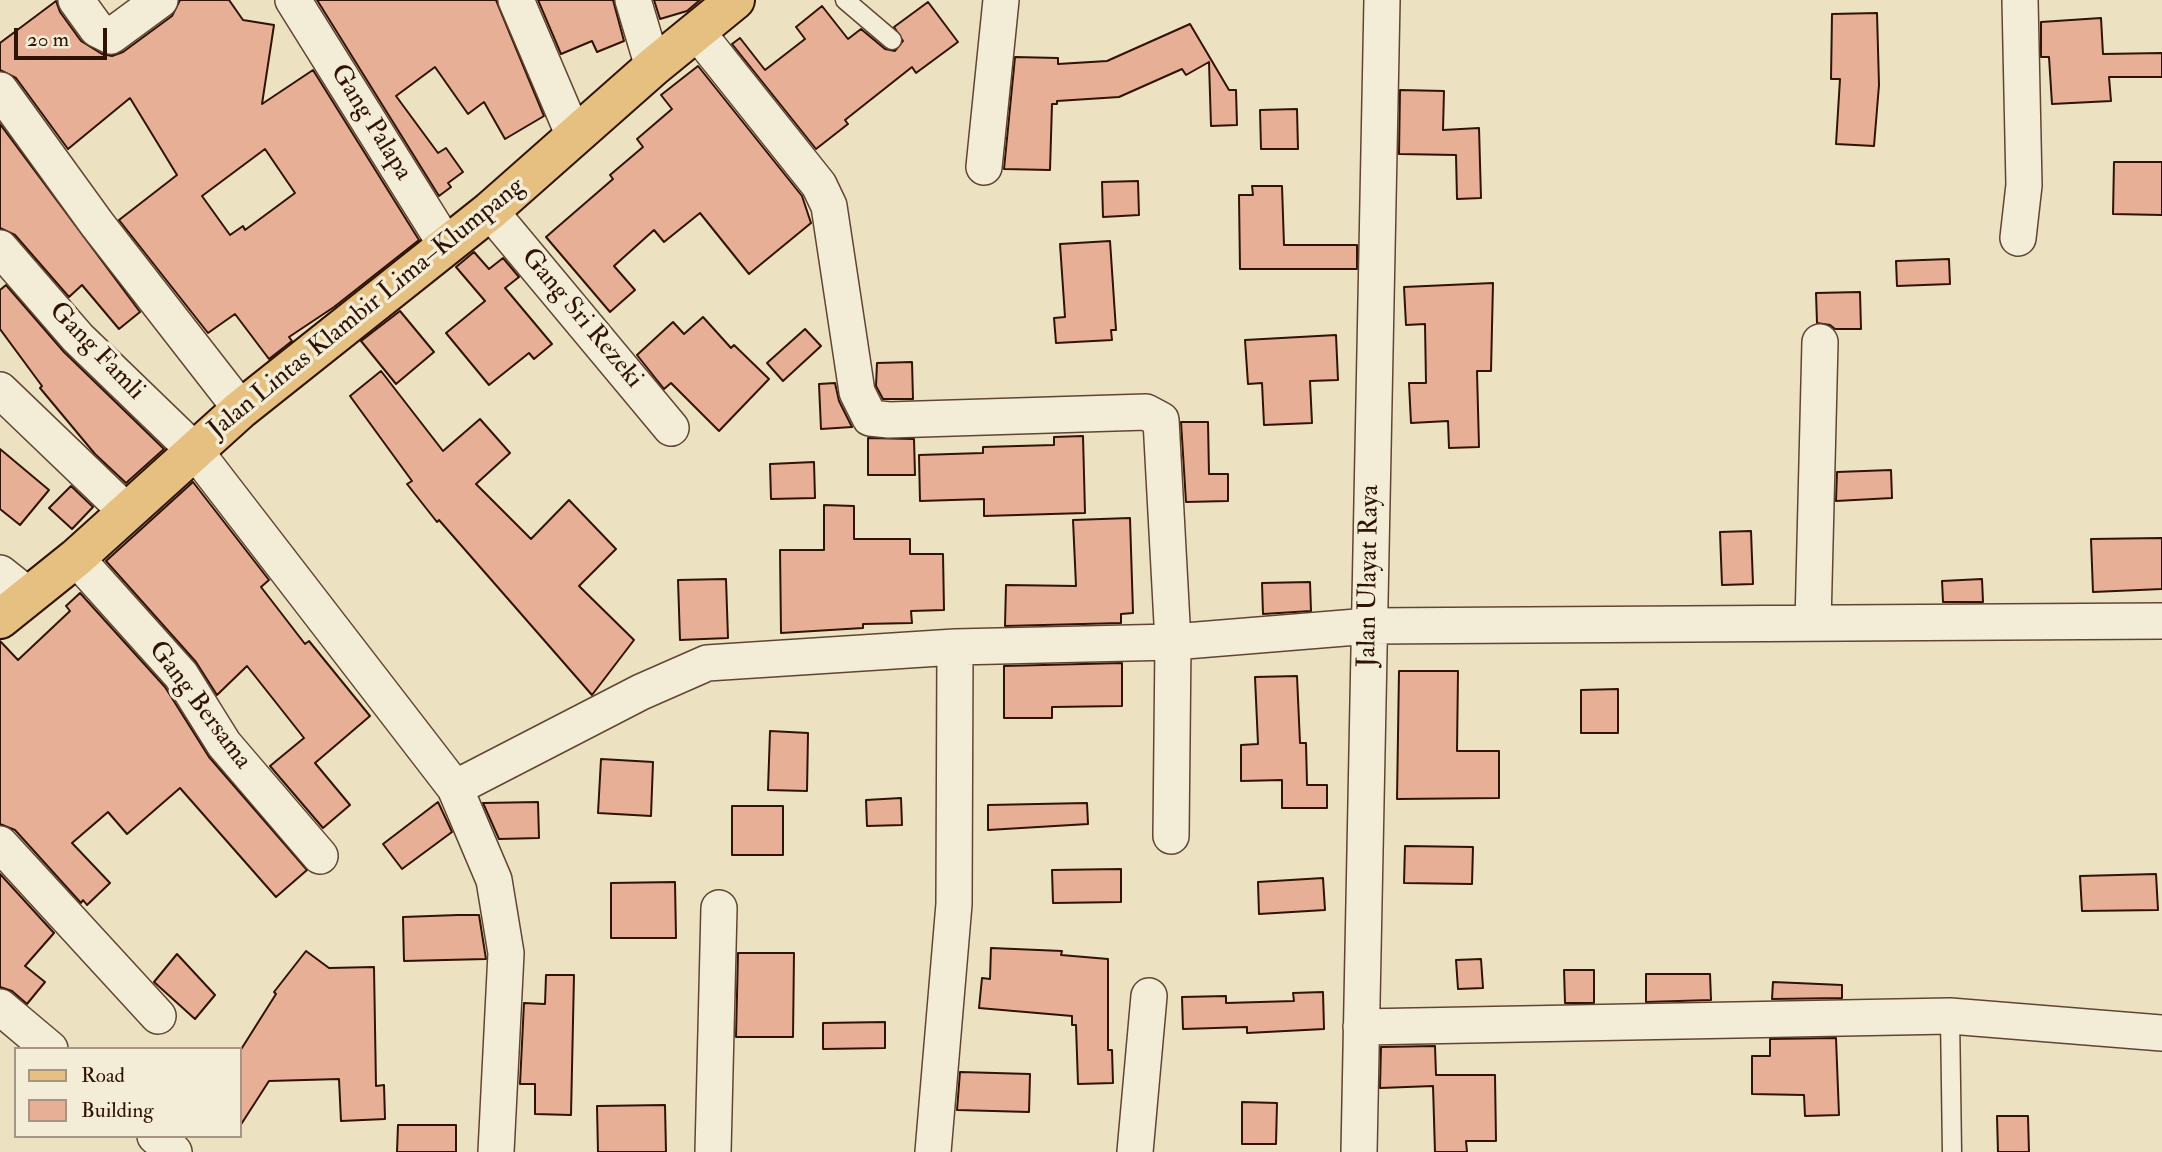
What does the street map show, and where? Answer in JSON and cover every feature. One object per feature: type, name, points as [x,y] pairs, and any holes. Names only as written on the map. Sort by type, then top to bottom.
[{"type":"main road","name":"Jalan Lintas Klambir Lima–Klumpang","points":[[10,596],[76,558],[126,510],[241,409],[490,211],[653,67],[735,0]]},
{"type":"street","points":[[76,0],[97,29],[111,36],[160,0]]},
{"type":"street","name":"Gang Palapa","points":[[293,0],[446,245]]},
{"type":"street","points":[[516,0],[574,136]]},
{"type":"street","points":[[633,0],[653,67]]},
{"type":"street","points":[[984,167],[1001,0]]},
{"type":"street","name":"Jalan Ulayat Raya","points":[[1359,1152],[1382,0]]},
{"type":"street","points":[[2018,238],[2025,186],[2020,0]]},
{"type":"street","points":[[697,32],[819,185],[829,206],[857,392],[870,418],[889,421],[1146,412],[1161,420],[1173,642],[1171,836]]},
{"type":"street","points":[[0,90],[97,224],[241,409]]},
{"type":"street","name":"Gang Sri Rezeki","points":[[490,211],[671,428]]},
{"type":"street","name":"Gang Famli","points":[[0,248],[78,338],[195,451],[455,788],[494,880],[506,953],[496,1152]]},
{"type":"street","points":[[1812,623],[1820,342]]},
{"type":"street","points":[[0,390],[126,510]]},
{"type":"street","name":"Gang Bersama","points":[[76,558],[181,675],[224,744],[320,856]]},
{"type":"street","points":[[455,788],[641,691],[707,663],[955,646],[1173,642],[1369,626],[2162,621]]},
{"type":"street","points":[[933,1152],[954,904],[955,646]]},
{"type":"street","points":[[0,844],[158,1016]]},
{"type":"street","points":[[713,1152],[719,908]]},
{"type":"street","points":[[1135,1152],[1149,996]]},
{"type":"street","points":[[0,1007],[48,1047]]},
{"type":"street","points":[[1361,1027],[1950,1016],[2162,1033]]},
{"type":"street","points":[[157,1138],[174,1152]]},
{"type":"lane","points":[[845,0],[892,40]]},
{"type":"lane","points":[[1950,1016],[1952,1152]]},
{"type":"building","points":[[180,0],[229,0],[243,20],[274,25],[262,104],[313,70],[419,240],[334,307],[289,337],[292,341],[269,359],[235,314],[208,333],[119,220],[177,175],[130,98],[68,149],[16,78],[0,70],[0,43],[56,1],[60,12],[81,41],[102,54],[112,56],[123,52],[172,16]],"holes":[[[265,149],[295,193],[245,230],[243,226],[230,235],[202,196]]]},
{"type":"building","points":[[317,0],[496,0],[544,116],[505,139],[484,102],[468,114],[435,67],[396,96],[438,153],[446,148],[463,172],[448,183],[451,187],[439,196]]},
{"type":"building","points":[[538,0],[613,0],[624,41],[597,52],[592,41],[561,54]]},
{"type":"building","points":[[654,0],[700,0],[687,11],[660,19]]},
{"type":"building","points":[[928,2],[958,42],[916,73],[912,67],[845,120],[848,124],[816,149],[732,44],[740,38],[765,70],[805,39],[796,27],[822,6],[848,39],[861,29],[885,49],[895,51],[903,41],[894,27]]},
{"type":"building","points":[[1877,13],[1879,85],[1874,146],[1836,144],[1840,79],[1831,79],[1832,14]]},
{"type":"building","points":[[2101,18],[2103,54],[2162,53],[2162,77],[2109,77],[2111,101],[2052,104],[2049,57],[2041,57],[2041,22]]},
{"type":"building","points":[[1190,24],[1229,90],[1236,90],[1237,125],[1211,126],[1209,62],[1186,75],[1182,69],[1119,97],[1057,101],[1057,104],[1052,104],[1050,170],[1004,169],[1015,57],[1058,58],[1058,64],[1107,61]]},
{"type":"building","points":[[698,66],[802,196],[811,223],[749,274],[700,213],[664,242],[654,230],[614,266],[635,290],[610,312],[546,237],[613,179],[610,175],[643,147],[637,139],[672,109],[661,95]]},
{"type":"building","points":[[1400,90],[1444,91],[1443,130],[1479,128],[1481,198],[1457,199],[1456,155],[1399,154]]},
{"type":"building","points":[[1297,109],[1298,149],[1261,149],[1260,110]]},
{"type":"building","points":[[0,124],[140,312],[119,329],[82,285],[69,297],[15,235],[0,228]]},
{"type":"building","points":[[2114,162],[2162,162],[2162,215],[2113,214]]},
{"type":"building","points":[[1138,181],[1139,215],[1103,217],[1102,182]]},
{"type":"building","points":[[1252,186],[1282,186],[1284,245],[1357,245],[1357,269],[1240,269],[1239,195],[1253,195]]},
{"type":"building","points":[[1110,241],[1116,330],[1111,330],[1112,340],[1056,343],[1054,318],[1065,317],[1060,244]]},
{"type":"building","points":[[474,252],[489,269],[503,258],[519,277],[505,288],[552,344],[534,359],[529,353],[489,385],[446,333],[485,301],[456,267]]},
{"type":"building","points":[[1949,259],[1950,284],[1897,286],[1896,261]]},
{"type":"building","points":[[1493,283],[1491,371],[1477,371],[1479,447],[1449,448],[1448,421],[1411,423],[1409,383],[1426,383],[1425,324],[1406,325],[1404,287]]},
{"type":"building","points":[[6,285],[64,352],[164,449],[126,483],[95,454],[40,388],[42,386],[0,329],[0,290]]},
{"type":"building","points":[[1860,292],[1861,329],[1835,329],[1830,325],[1817,323],[1816,293]]},
{"type":"building","points":[[400,311],[434,352],[396,384],[361,341]]},
{"type":"building","points":[[703,317],[731,348],[734,345],[769,379],[719,431],[671,383],[664,389],[637,355],[673,322],[684,334]]},
{"type":"building","points":[[805,329],[821,346],[783,381],[767,363]]},
{"type":"building","points":[[1336,335],[1338,380],[1310,381],[1312,423],[1264,425],[1262,383],[1248,384],[1245,340]]},
{"type":"building","points":[[912,362],[913,399],[883,399],[876,386],[877,363]]},
{"type":"building","points":[[381,371],[443,451],[480,419],[510,453],[476,484],[531,539],[569,500],[616,549],[579,586],[634,640],[592,695],[439,520],[437,522],[407,484],[412,481],[350,396]]},
{"type":"building","points":[[835,383],[839,401],[852,427],[821,429],[819,384]]},
{"type":"building","points":[[1181,422],[1208,422],[1209,474],[1228,474],[1228,501],[1186,502]]},
{"type":"building","points":[[1083,436],[1085,513],[984,516],[984,499],[920,501],[919,455],[983,453],[983,447],[1054,445],[1054,437]]},
{"type":"building","points":[[868,438],[914,439],[915,475],[868,475]]},
{"type":"building","points":[[0,449],[49,490],[20,525],[0,509]]},
{"type":"building","points":[[814,462],[815,498],[771,499],[770,464]]},
{"type":"building","points":[[1891,470],[1892,498],[1836,501],[1837,472]]},
{"type":"building","points":[[193,482],[269,580],[261,587],[305,644],[309,641],[370,716],[315,763],[350,805],[323,828],[270,766],[304,738],[247,666],[217,695],[196,662],[106,561]]},
{"type":"building","points":[[71,486],[93,507],[72,529],[49,508]]},
{"type":"building","points":[[824,505],[854,506],[854,539],[910,539],[910,554],[943,554],[944,610],[911,611],[912,623],[863,624],[863,628],[781,633],[780,550],[824,550]]},
{"type":"building","points":[[1130,518],[1133,613],[1121,614],[1121,623],[1005,626],[1006,585],[1076,586],[1073,520]]},
{"type":"building","points":[[1751,531],[1753,584],[1722,585],[1720,532]]},
{"type":"building","points":[[2162,538],[2162,589],[2093,592],[2091,539]]},
{"type":"building","points":[[726,579],[728,638],[680,640],[678,580]]},
{"type":"building","points":[[1982,579],[1983,602],[1943,602],[1942,581]]},
{"type":"building","points":[[1310,582],[1311,611],[1263,614],[1262,583]]},
{"type":"building","points":[[80,593],[165,687],[209,757],[307,870],[276,897],[180,788],[127,834],[108,812],[72,843],[110,883],[87,905],[83,900],[81,903],[15,830],[0,824],[0,641],[18,660],[70,611],[66,606]]},
{"type":"building","points":[[1122,663],[1122,706],[1052,707],[1052,718],[1004,718],[1004,666]]},
{"type":"building","points":[[1399,671],[1458,671],[1457,751],[1499,751],[1499,798],[1397,799]]},
{"type":"building","points":[[1297,676],[1300,743],[1306,743],[1307,785],[1327,785],[1327,808],[1282,808],[1282,780],[1241,781],[1241,745],[1258,744],[1255,677]]},
{"type":"building","points":[[1618,689],[1618,733],[1581,733],[1581,690]]},
{"type":"building","points":[[770,731],[808,733],[807,791],[768,790]]},
{"type":"building","points":[[601,759],[653,762],[651,816],[598,813]]},
{"type":"building","points":[[901,798],[902,825],[867,826],[866,800]]},
{"type":"building","points":[[438,802],[452,832],[402,869],[383,844]]},
{"type":"building","points":[[538,802],[539,838],[499,839],[483,803]]},
{"type":"building","points":[[1087,803],[1088,824],[988,830],[988,805]]},
{"type":"building","points":[[732,806],[783,806],[783,855],[732,855]]},
{"type":"building","points":[[1405,846],[1473,847],[1472,884],[1404,883]]},
{"type":"building","points":[[1121,869],[1121,902],[1053,903],[1052,870]]},
{"type":"building","points":[[0,874],[54,933],[25,966],[45,982],[27,1004],[12,991],[0,987]]},
{"type":"building","points":[[2156,874],[2158,910],[2082,911],[2080,876]]},
{"type":"building","points":[[1323,878],[1325,910],[1259,914],[1258,882]]},
{"type":"building","points":[[675,882],[676,938],[611,938],[611,883]]},
{"type":"building","points":[[479,915],[486,959],[404,961],[403,917]]},
{"type":"building","points":[[991,948],[1062,951],[1061,955],[1108,959],[1108,1050],[1112,1050],[1113,1083],[1078,1084],[1076,1025],[1072,1025],[1072,1016],[979,1008],[982,978],[990,979]]},
{"type":"building","points":[[306,951],[329,968],[374,967],[376,1086],[384,1085],[385,1119],[341,1121],[339,1079],[269,1081],[242,1123],[242,1048],[276,994],[274,992]]},
{"type":"building","points":[[738,953],[794,953],[793,1037],[736,1037]]},
{"type":"building","points":[[177,954],[215,995],[195,1019],[154,982]]},
{"type":"building","points":[[1481,959],[1483,988],[1458,989],[1456,960]]},
{"type":"building","points":[[1564,970],[1594,970],[1594,1003],[1565,1003]]},
{"type":"building","points":[[1646,974],[1710,974],[1711,1000],[1646,1002]]},
{"type":"building","points":[[546,975],[574,975],[571,1115],[535,1114],[535,1084],[520,1084],[524,1003],[545,1004]]},
{"type":"building","points":[[1773,982],[1842,985],[1842,998],[1772,999]]},
{"type":"building","points":[[1323,992],[1324,1029],[1247,1033],[1247,1027],[1183,1029],[1182,997],[1226,996],[1226,1003],[1294,1001],[1293,993]]},
{"type":"building","points":[[885,1022],[885,1048],[823,1049],[823,1023]]},
{"type":"building","points":[[1836,1038],[1839,1115],[1805,1116],[1804,1095],[1752,1094],[1752,1056],[1770,1056],[1770,1039]]},
{"type":"building","points":[[1435,1046],[1436,1075],[1495,1075],[1496,1141],[1466,1141],[1467,1152],[1435,1152],[1433,1086],[1380,1088],[1381,1047]]},
{"type":"building","points":[[960,1072],[1030,1074],[1029,1112],[957,1110]]},
{"type":"building","points":[[1242,1102],[1277,1103],[1276,1144],[1242,1144]]},
{"type":"building","points":[[665,1105],[666,1152],[598,1152],[597,1106]]},
{"type":"building","points":[[1997,1116],[2028,1116],[2029,1152],[1998,1152]]},
{"type":"building","points":[[398,1125],[456,1125],[456,1152],[397,1152]]}]
